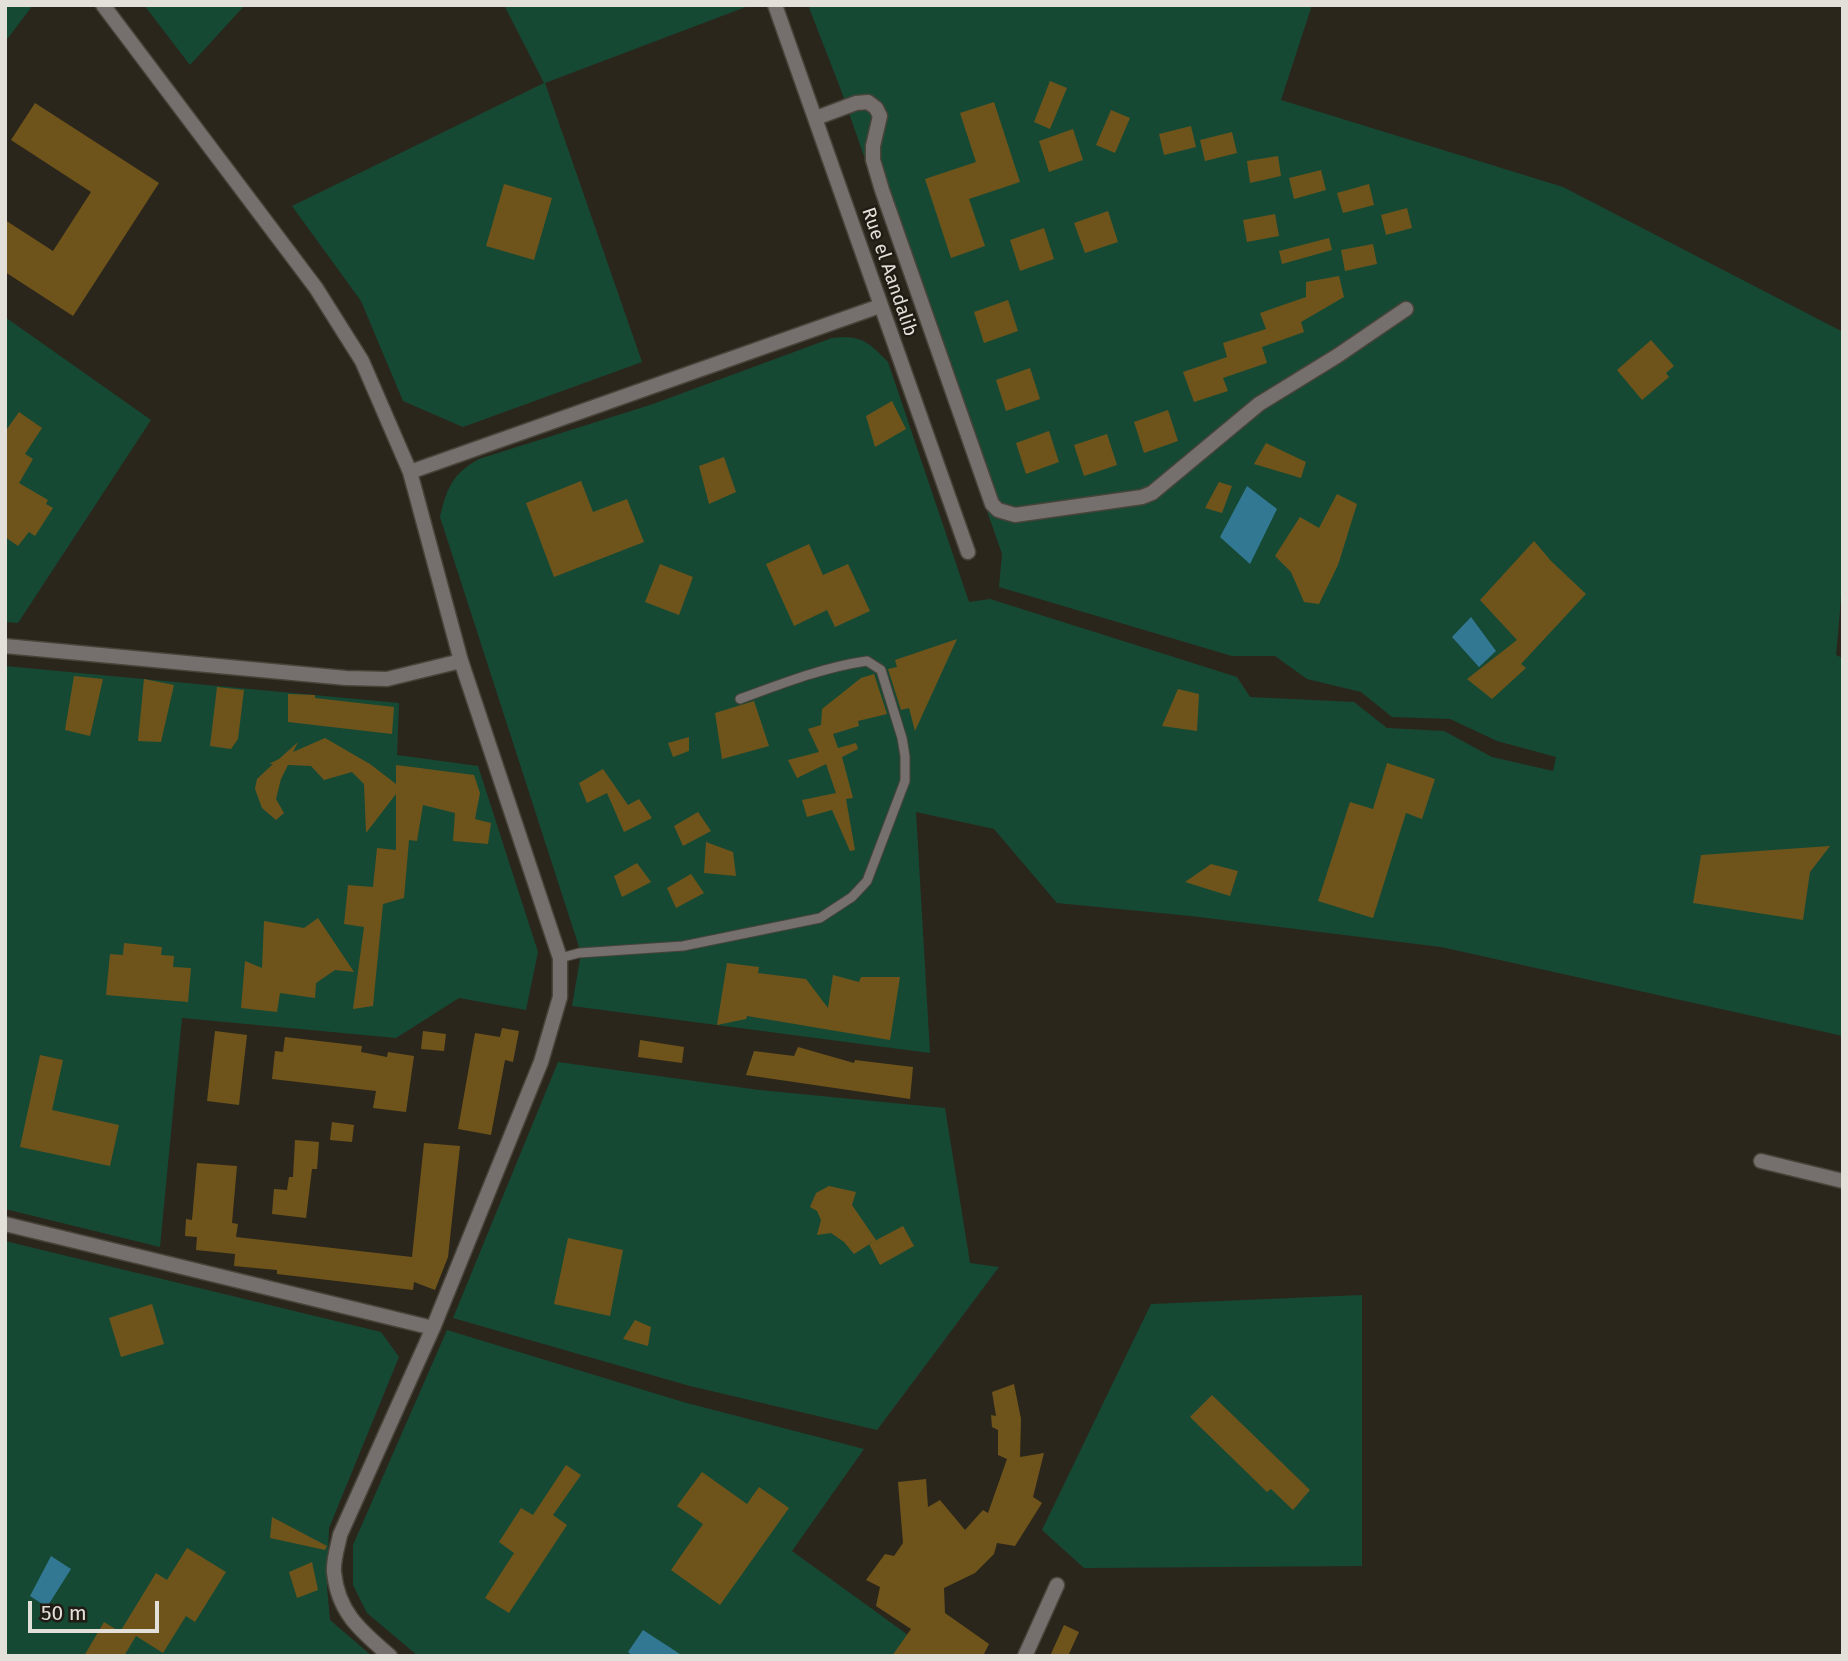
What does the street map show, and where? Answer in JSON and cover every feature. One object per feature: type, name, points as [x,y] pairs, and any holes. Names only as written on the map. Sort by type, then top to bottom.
[{"type":"street","points":[[103,5],[316,288],[362,362],[410,472],[461,661],[560,958],[560,997],[541,1062],[433,1328],[340,1535],[334,1570],[340,1599],[354,1625],[390,1656]]},
{"type":"street","name":"Rue el Aandalib","points":[[775,5],[968,552]]},
{"type":"street","points":[[816,118],[856,103],[868,102],[876,108],[880,116],[873,146],[873,160],[992,504],[1006,513],[1015,515],[1152,494],[1259,404],[1406,309]]},
{"type":"street","points":[[410,472],[880,306]]},
{"type":"street","points":[[5,646],[346,678],[387,679],[461,661]]},
{"type":"street","points":[[1760,1161],[1843,1181]]},
{"type":"street","points":[[5,1224],[433,1328]]},
{"type":"street","points":[[1025,1656],[1057,1585]]},
{"type":"lane","points":[[560,958],[579,953],[683,946],[820,918],[852,897],[867,881],[905,781],[902,738],[881,670],[876,664],[867,661],[853,663],[795,679],[740,699]]},
{"type":"green space","points":[[5,5],[33,5],[5,42]]},
{"type":"green space","points":[[144,5],[245,5],[190,65]]},
{"type":"green space","points":[[504,5],[751,5],[545,83],[642,362],[463,427],[403,401],[361,301],[292,206],[544,83]]},
{"type":"green space","points":[[808,5],[1312,5],[1281,100],[1563,187],[1843,332],[1843,534],[1836,655],[1843,658],[1843,1036],[1441,947],[1191,916],[1057,903],[994,829],[916,812],[930,1053],[572,1006],[581,953],[440,517],[448,490],[462,470],[479,459],[653,404],[832,338],[864,341],[888,362],[969,602],[990,599],[1237,677],[1250,697],[1354,702],[1387,728],[1444,731],[1492,757],[1553,771],[1556,757],[1497,741],[1450,719],[1392,717],[1361,692],[1307,679],[1275,656],[1232,656],[999,587],[1002,554],[841,90]]},
{"type":"green space","points":[[5,317],[151,420],[18,623],[5,622]]},
{"type":"green space","points":[[5,666],[399,703],[397,755],[478,766],[538,952],[526,1010],[459,998],[396,1038],[182,1018],[160,1247],[5,1209]]},
{"type":"green space","points":[[558,1062],[759,1090],[945,1108],[970,1263],[999,1267],[877,1430],[690,1386],[453,1318]]},
{"type":"green space","points":[[5,1241],[381,1332],[399,1357],[329,1528],[327,1587],[330,1620],[372,1656],[5,1656]]},
{"type":"green space","points":[[1362,1295],[1362,1566],[1084,1568],[1042,1530],[1151,1304]]},
{"type":"green space","points":[[447,1330],[683,1402],[864,1449],[792,1551],[937,1656],[418,1656],[367,1613],[353,1585],[353,1545]]},
{"type":"water","points":[[1247,486],[1277,509],[1250,564],[1220,537]]},
{"type":"water","points":[[1471,617],[1496,651],[1479,667],[1452,637]]},
{"type":"water","points":[[51,1556],[71,1569],[47,1607],[30,1596]]},
{"type":"water","points":[[643,1630],[683,1656],[633,1656],[628,1652]]},
{"type":"building","points":[[1050,81],[1067,88],[1050,129],[1034,122]]},
{"type":"building","points":[[994,102],[1020,182],[969,199],[985,246],[951,258],[925,179],[976,162],[960,113]]},
{"type":"building","points":[[35,103],[159,183],[73,316],[5,272],[5,220],[53,251],[91,192],[11,140]]},
{"type":"building","points":[[1111,110],[1130,118],[1115,153],[1096,145]]},
{"type":"building","points":[[1191,126],[1196,147],[1164,155],[1159,134]]},
{"type":"building","points":[[1073,129],[1083,160],[1049,172],[1039,141]]},
{"type":"building","points":[[1232,132],[1237,153],[1205,161],[1200,140]]},
{"type":"building","points":[[1278,156],[1281,176],[1250,183],[1247,161]]},
{"type":"building","points":[[1321,170],[1326,190],[1294,199],[1289,178]]},
{"type":"building","points":[[504,184],[552,198],[534,260],[486,246]]},
{"type":"building","points":[[1369,184],[1374,205],[1343,213],[1337,193]]},
{"type":"building","points":[[1407,208],[1412,228],[1386,235],[1381,215]]},
{"type":"building","points":[[1108,211],[1118,242],[1085,253],[1074,223]]},
{"type":"building","points":[[1275,214],[1279,236],[1247,242],[1243,220]]},
{"type":"building","points":[[1044,228],[1054,259],[1020,271],[1010,240]]},
{"type":"building","points":[[1329,238],[1332,250],[1282,264],[1279,251]]},
{"type":"building","points":[[1373,244],[1377,264],[1345,271],[1341,250]]},
{"type":"building","points":[[1339,276],[1344,297],[1301,322],[1304,332],[1262,347],[1267,363],[1223,378],[1228,391],[1194,402],[1183,372],[1227,357],[1223,343],[1266,329],[1260,313],[1306,297],[1306,282]]},
{"type":"building","points":[[1008,300],[1018,331],[984,343],[974,312]]},
{"type":"building","points":[[1651,340],[1674,366],[1666,373],[1669,377],[1642,400],[1617,370]]},
{"type":"building","points":[[1030,368],[1040,399],[1006,411],[996,380]]},
{"type":"building","points":[[892,401],[906,429],[875,447],[866,416]]},
{"type":"building","points":[[1168,410],[1178,441],[1144,453],[1134,422]]},
{"type":"building","points":[[19,412],[42,428],[25,454],[33,459],[19,483],[48,500],[46,504],[53,508],[35,536],[29,532],[18,546],[5,537],[5,432]]},
{"type":"building","points":[[1049,431],[1059,462],[1026,474],[1016,443]]},
{"type":"building","points":[[1107,434],[1117,465],[1084,476],[1074,445]]},
{"type":"building","points":[[1266,443],[1306,462],[1301,478],[1254,464]]},
{"type":"building","points":[[724,457],[736,492],[709,504],[699,466]]},
{"type":"building","points":[[581,481],[593,512],[627,499],[644,542],[554,577],[526,503]]},
{"type":"building","points":[[1219,482],[1232,486],[1222,513],[1205,508]]},
{"type":"building","points":[[1337,494],[1357,504],[1338,565],[1319,604],[1304,602],[1291,572],[1275,556],[1300,517],[1319,528]]},
{"type":"building","points":[[1534,541],[1586,594],[1521,664],[1526,668],[1492,699],[1467,679],[1517,640],[1480,600]]},
{"type":"building","points":[[809,544],[823,575],[848,564],[870,611],[835,627],[827,610],[794,626],[766,564]]},
{"type":"building","points":[[660,564],[693,577],[679,615],[645,602]]},
{"type":"building","points":[[957,639],[915,731],[909,708],[901,710],[888,669],[897,667],[895,660]]},
{"type":"building","points":[[874,674],[887,714],[858,721],[859,726],[833,734],[838,748],[856,743],[858,749],[842,757],[853,798],[846,799],[855,850],[850,851],[832,810],[807,817],[802,800],[836,793],[826,764],[797,778],[788,760],[819,752],[808,729],[821,725],[822,709],[861,678]]},
{"type":"building","points":[[74,676],[103,679],[90,736],[65,730]]},
{"type":"building","points":[[144,679],[174,685],[161,742],[138,741]]},
{"type":"building","points":[[217,687],[244,690],[238,739],[231,749],[210,746]]},
{"type":"building","points":[[1178,689],[1199,694],[1197,731],[1162,726]]},
{"type":"building","points":[[288,694],[315,695],[315,698],[394,707],[392,734],[288,722]]},
{"type":"building","points":[[754,701],[769,746],[722,759],[715,713]]},
{"type":"building","points":[[689,737],[689,751],[673,757],[668,743]]},
{"type":"building","points":[[325,738],[370,764],[396,784],[396,765],[474,775],[480,793],[475,819],[491,823],[488,844],[453,841],[455,813],[423,805],[417,841],[409,840],[404,898],[383,904],[373,1006],[353,1009],[364,927],[344,924],[348,885],[373,887],[377,848],[396,850],[396,794],[366,833],[364,784],[352,772],[324,780],[311,766],[288,765],[276,799],[284,813],[276,820],[262,808],[255,789],[257,779],[273,764],[269,764],[298,742],[293,752]]},
{"type":"building","points":[[1387,763],[1435,779],[1422,819],[1406,813],[1373,918],[1318,901],[1350,802],[1373,809]]},
{"type":"building","points":[[603,769],[628,805],[639,799],[652,818],[624,832],[607,793],[587,803],[579,783]]},
{"type":"building","points":[[698,812],[711,831],[683,846],[674,826]]},
{"type":"building","points":[[706,842],[733,852],[736,876],[704,873]]},
{"type":"building","points":[[1830,846],[1810,872],[1803,920],[1693,903],[1701,855]]},
{"type":"building","points":[[637,863],[651,882],[622,897],[614,876]]},
{"type":"building","points":[[1211,864],[1238,871],[1230,896],[1185,882]]},
{"type":"building","points":[[691,874],[704,893],[676,908],[667,888]]},
{"type":"building","points":[[318,918],[354,972],[335,970],[316,983],[315,998],[280,993],[277,1012],[241,1008],[245,961],[262,968],[264,921],[304,928]]},
{"type":"building","points":[[124,943],[162,947],[161,955],[174,956],[173,967],[191,968],[188,1002],[106,995],[110,954],[123,955]]},
{"type":"building","points":[[727,963],[759,967],[758,973],[806,979],[828,1008],[833,975],[859,982],[861,977],[900,977],[890,1040],[747,1016],[746,1019],[717,1025]]},
{"type":"building","points":[[502,1028],[519,1031],[513,1062],[505,1060],[491,1135],[458,1129],[475,1033],[500,1037]]},
{"type":"building","points":[[215,1031],[247,1035],[239,1105],[207,1101]]},
{"type":"building","points":[[423,1031],[446,1034],[444,1051],[421,1049]]},
{"type":"building","points":[[285,1037],[362,1046],[361,1052],[387,1057],[388,1052],[414,1056],[406,1112],[373,1108],[376,1091],[272,1079],[275,1051],[283,1052]]},
{"type":"building","points":[[640,1040],[684,1047],[682,1063],[638,1057]]},
{"type":"building","points":[[798,1047],[854,1063],[855,1060],[913,1067],[910,1099],[746,1075],[754,1051],[794,1056]]},
{"type":"building","points":[[40,1055],[63,1060],[52,1110],[119,1125],[110,1166],[20,1147]]},
{"type":"building","points":[[332,1122],[354,1125],[352,1142],[330,1140]]},
{"type":"building","points":[[295,1140],[319,1142],[317,1169],[312,1169],[306,1218],[272,1214],[274,1189],[287,1190],[289,1177],[293,1177]]},
{"type":"building","points":[[424,1143],[460,1146],[448,1257],[435,1290],[414,1282],[413,1290],[277,1274],[277,1270],[234,1266],[235,1254],[196,1250],[197,1237],[185,1236],[186,1219],[192,1220],[197,1163],[237,1166],[232,1223],[238,1224],[236,1237],[412,1257]]},
{"type":"building","points":[[829,1186],[856,1192],[852,1205],[876,1240],[854,1254],[844,1242],[831,1233],[817,1235],[821,1220],[817,1211],[810,1207],[816,1193]]},
{"type":"building","points":[[903,1226],[914,1246],[880,1265],[869,1244]]},
{"type":"building","points":[[568,1238],[623,1250],[610,1316],[554,1304]]},
{"type":"building","points":[[152,1304],[164,1344],[121,1357],[109,1318]]},
{"type":"building","points":[[635,1320],[651,1327],[648,1346],[623,1339]]},
{"type":"building","points":[[1014,1384],[1021,1419],[1020,1457],[1044,1453],[1033,1497],[1042,1503],[1015,1546],[997,1543],[994,1554],[975,1573],[944,1588],[945,1613],[989,1644],[983,1656],[892,1656],[911,1629],[876,1606],[880,1587],[866,1580],[885,1554],[894,1556],[903,1543],[898,1482],[926,1479],[928,1507],[940,1500],[965,1530],[983,1510],[988,1513],[1007,1459],[998,1455],[998,1430],[992,1427],[991,1415],[996,1416],[992,1392]]},
{"type":"building","points":[[1212,1395],[1310,1490],[1293,1510],[1271,1489],[1267,1492],[1190,1417]]},
{"type":"building","points":[[566,1465],[581,1475],[553,1515],[567,1525],[509,1613],[485,1598],[514,1553],[499,1542],[521,1508],[533,1515]]},
{"type":"building","points":[[702,1472],[747,1504],[759,1487],[789,1508],[720,1605],[671,1570],[703,1524],[677,1506]]},
{"type":"building","points":[[272,1517],[327,1546],[325,1550],[270,1538]]},
{"type":"building","points":[[187,1548],[226,1572],[195,1622],[186,1616],[163,1653],[136,1636],[124,1656],[84,1656],[104,1622],[120,1632],[156,1573],[167,1580]]},
{"type":"building","points":[[312,1562],[318,1590],[297,1598],[289,1572]]},
{"type":"building","points":[[1064,1625],[1079,1632],[1068,1656],[1050,1656]]}]
